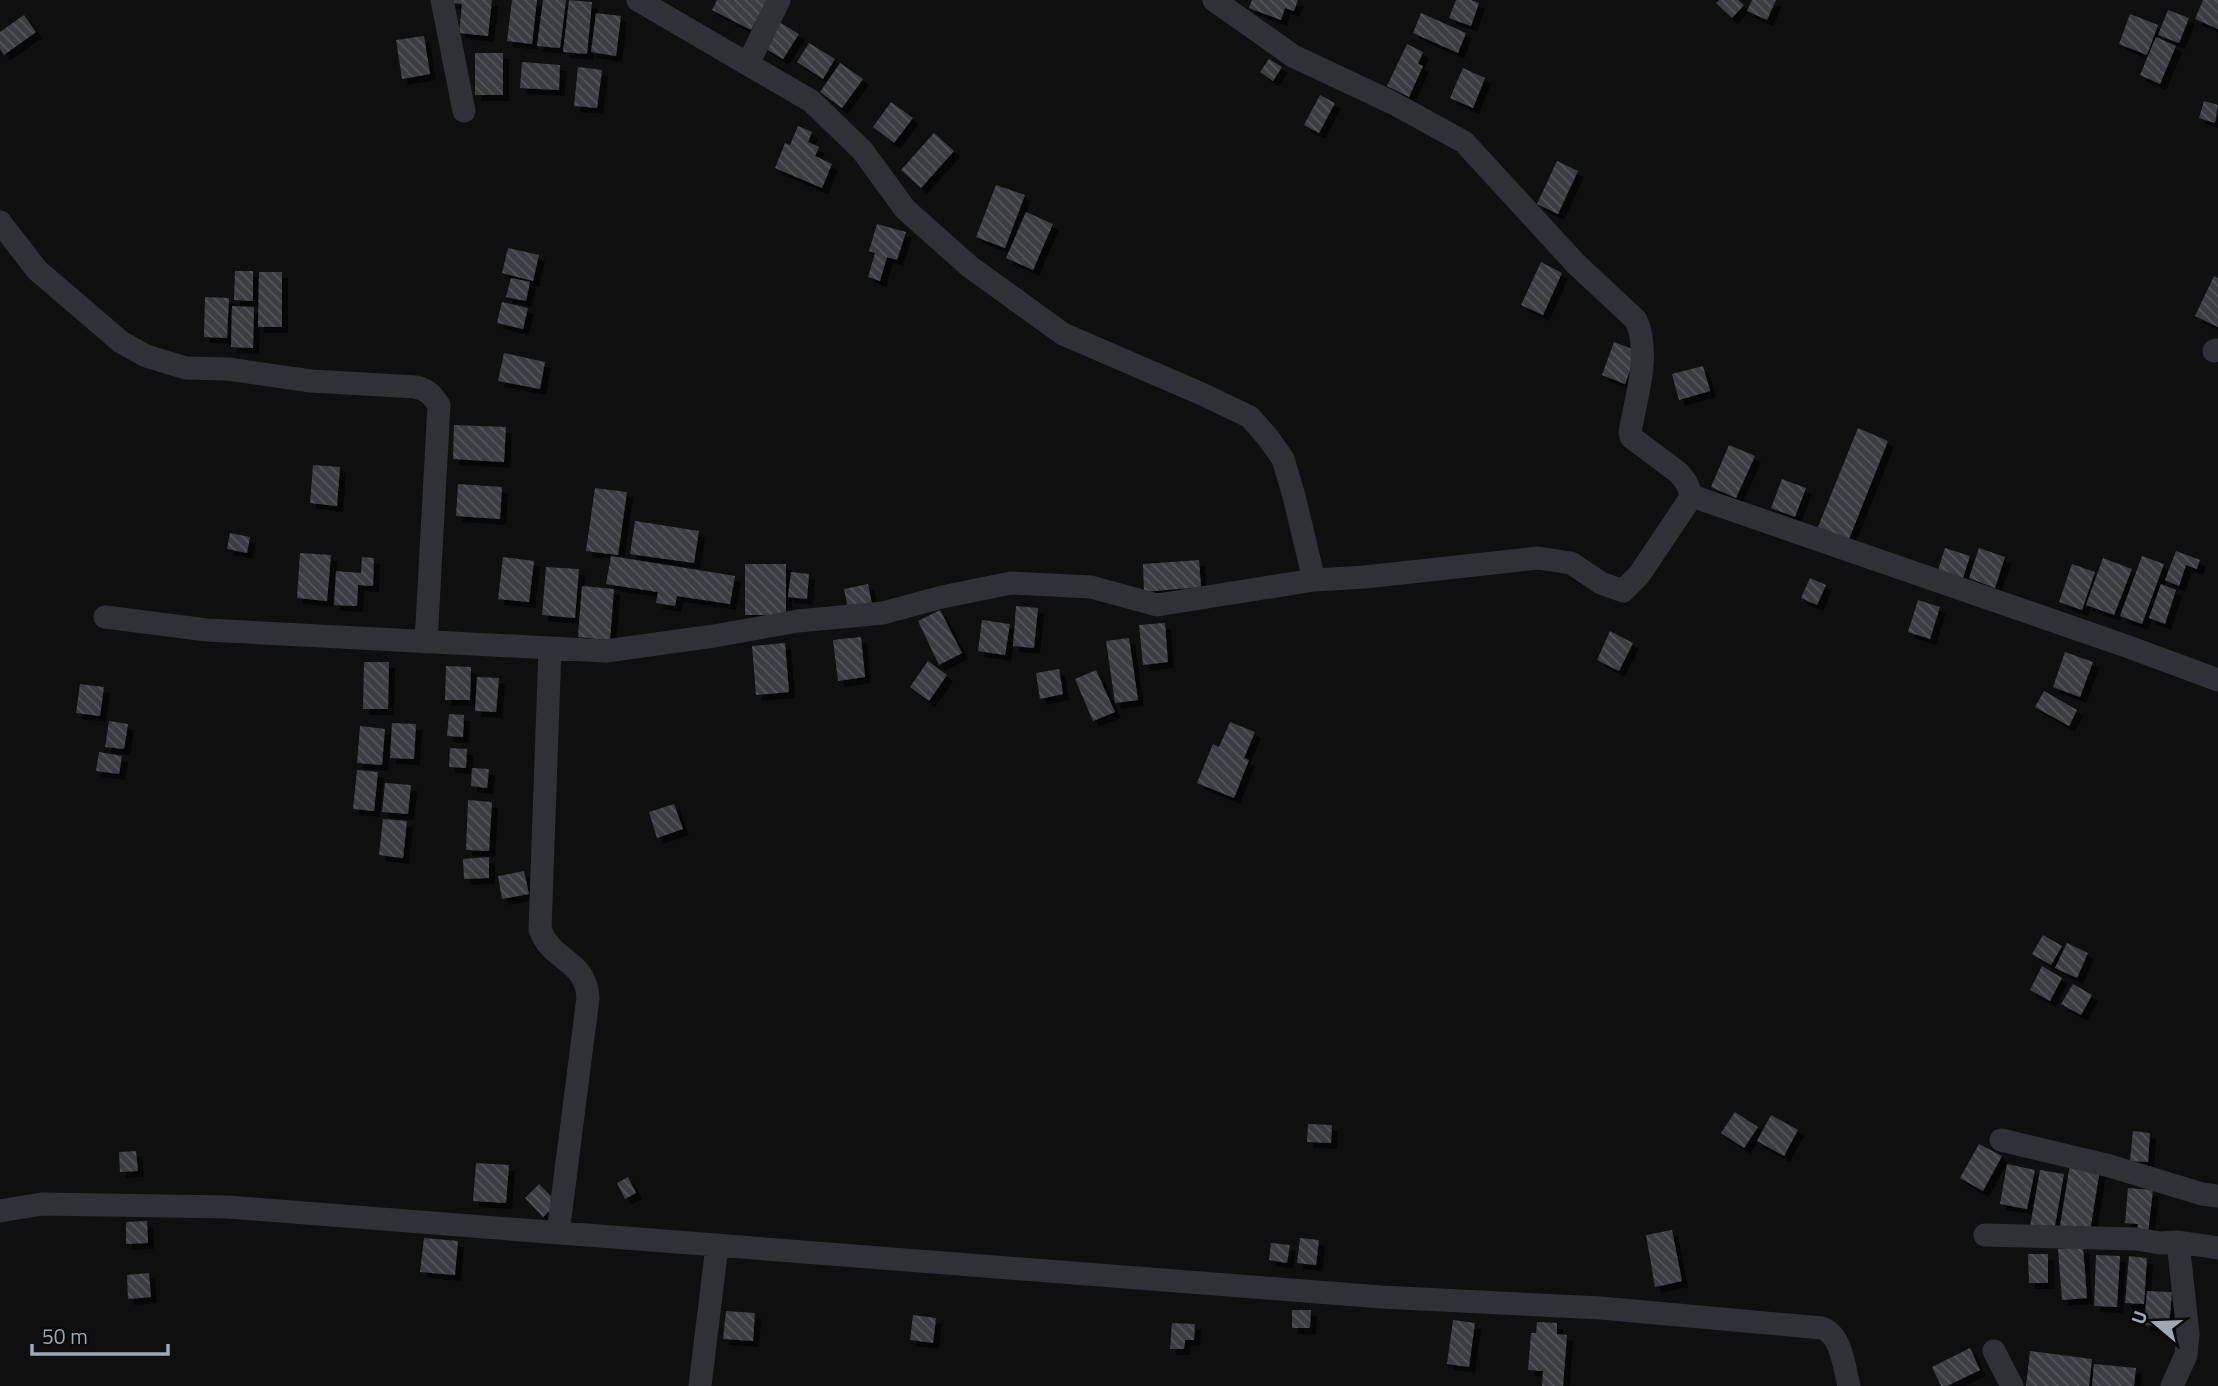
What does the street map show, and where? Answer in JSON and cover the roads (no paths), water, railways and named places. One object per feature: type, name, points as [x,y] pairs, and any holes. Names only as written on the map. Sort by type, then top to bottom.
[{"type":"street","points":[[442,0],[464,111]]},
{"type":"street","points":[[638,0],[811,101],[862,150],[905,209],[969,266],[1063,334],[1250,417],[1283,459],[1314,580]]},
{"type":"street","points":[[748,64],[779,0]]},
{"type":"street","points":[[1214,0],[1293,56],[1394,103],[1464,142],[1576,264],[1636,320],[1644,349],[1630,432],[1632,437],[1679,473],[1692,496],[2218,680]]},
{"type":"street","points":[[0,222],[37,270],[121,342],[146,356],[186,368],[228,369],[311,382],[416,387],[427,390],[439,405],[426,642]]},
{"type":"street","points":[[105,617],[207,629],[606,651],[798,621],[883,613],[942,597],[1011,583],[1091,587],[1157,605],[1314,580],[1538,558],[1571,564],[1601,583],[1623,591],[1639,576],[1692,496]]},
{"type":"street","points":[[550,649],[540,929],[544,941],[580,971],[587,984],[588,998],[558,1233]]},
{"type":"street","points":[[2001,1140],[2218,1196]]},
{"type":"street","points":[[0,1211],[42,1204],[228,1207],[1381,1297],[1601,1308],[1822,1328],[1832,1333],[1836,1340],[1849,1386]]},
{"type":"street","points":[[1985,1235],[2136,1239],[2218,1248]]},
{"type":"street","points":[[2172,1386],[2186,1355],[2188,1334],[2178,1242]]},
{"type":"street","points":[[700,1386],[717,1246]]},
{"type":"street","points":[[1994,1350],[2012,1386]]}]
